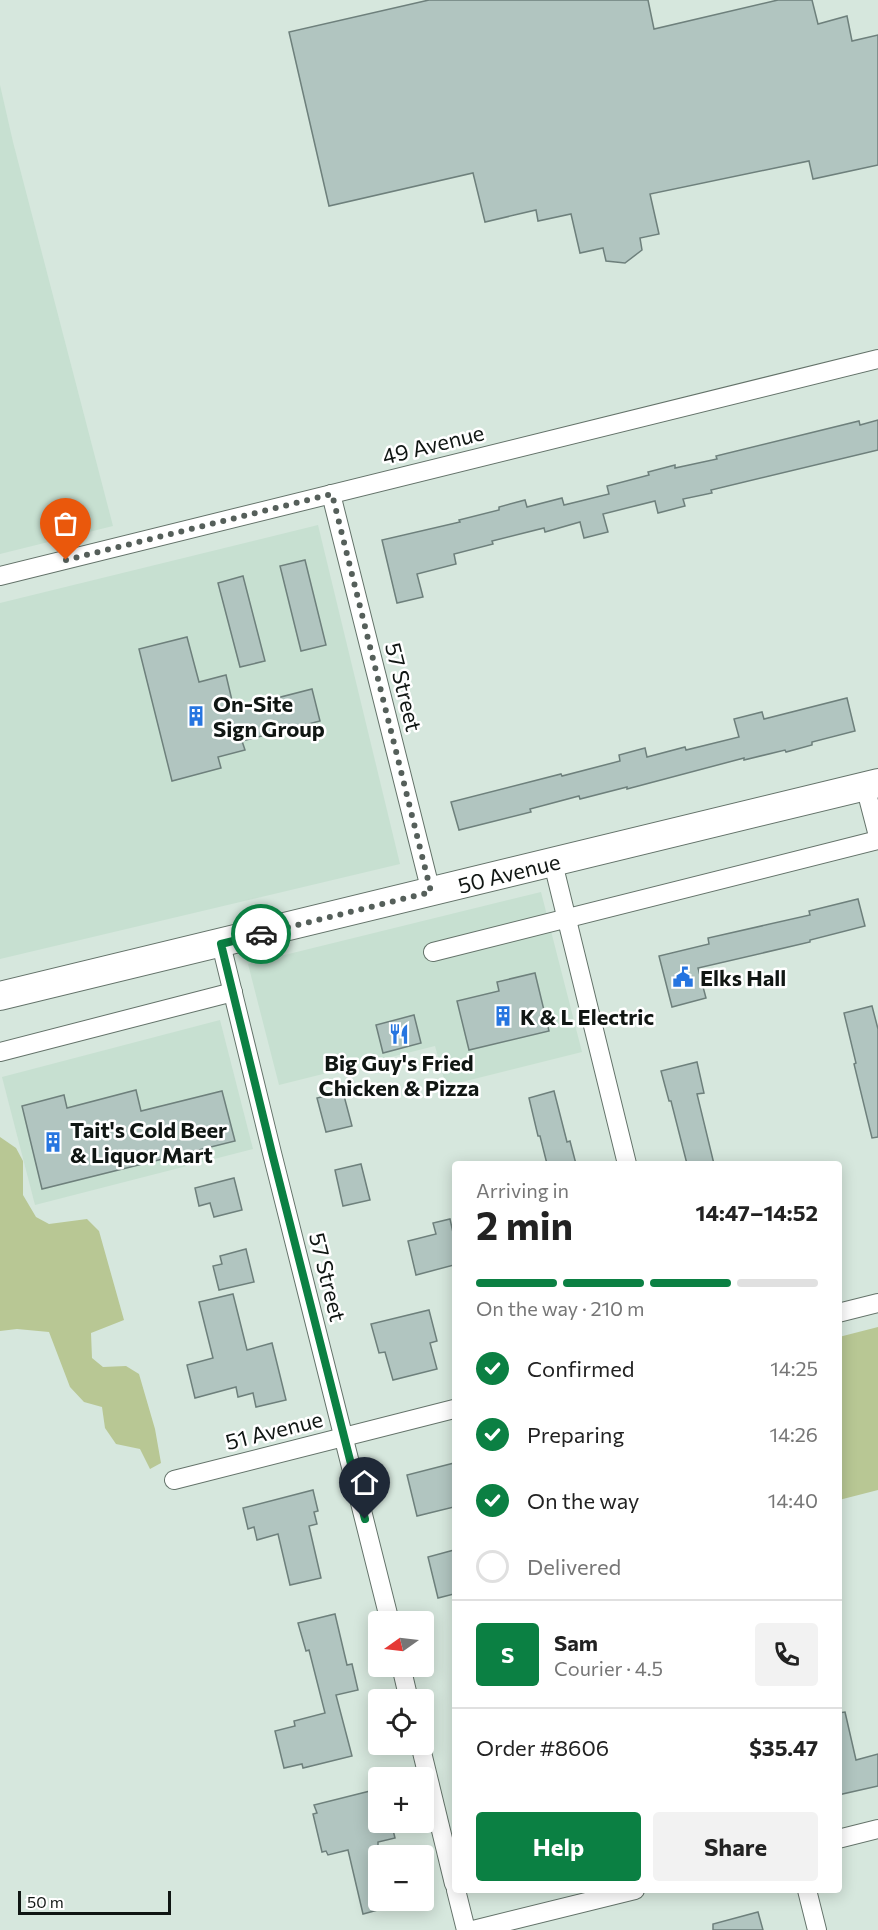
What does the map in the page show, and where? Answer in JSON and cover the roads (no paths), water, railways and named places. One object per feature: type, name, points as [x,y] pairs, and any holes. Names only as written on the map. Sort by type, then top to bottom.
[{"type":"main road","name":"50 Avenue","points":[[0,996],[872,784]]},
{"type":"street","name":"49 Avenue","points":[[0,576],[878,358]]},
{"type":"street","name":"57 Street","points":[[332,494],[431,892]]},
{"type":"street","points":[[433,952],[878,838],[872,784]]},
{"type":"street","points":[[552,862],[626,1161]]},
{"type":"street","name":"57 Street","points":[[221,944],[387,1611]]},
{"type":"street","points":[[0,1052],[233,992]]},
{"type":"street","points":[[842,1312],[878,1303]]},
{"type":"street","name":"51 Avenue","points":[[174,1480],[452,1410]]},
{"type":"street","points":[[423,1755],[452,1876]]},
{"type":"street","points":[[842,1838],[878,1829]]},
{"type":"street","points":[[457,1893],[466,1930]]},
{"type":"street","points":[[473,1930],[622,1893]]},
{"type":"street","points":[[808,1893],[817,1930]]},
{"type":"place","name":"On-Site Sign Group","points":[[196,716]]},
{"type":"place","name":"Elks Hall","points":[[683,977]]},
{"type":"place","name":"K & L Electric","points":[[503,1016]]},
{"type":"place","name":"Big Guy's Fried Chicken & Pizza","points":[[399,1034]]},
{"type":"place","name":"Tait's Cold Beer & Liquor Mart","points":[[53,1142]]}]
